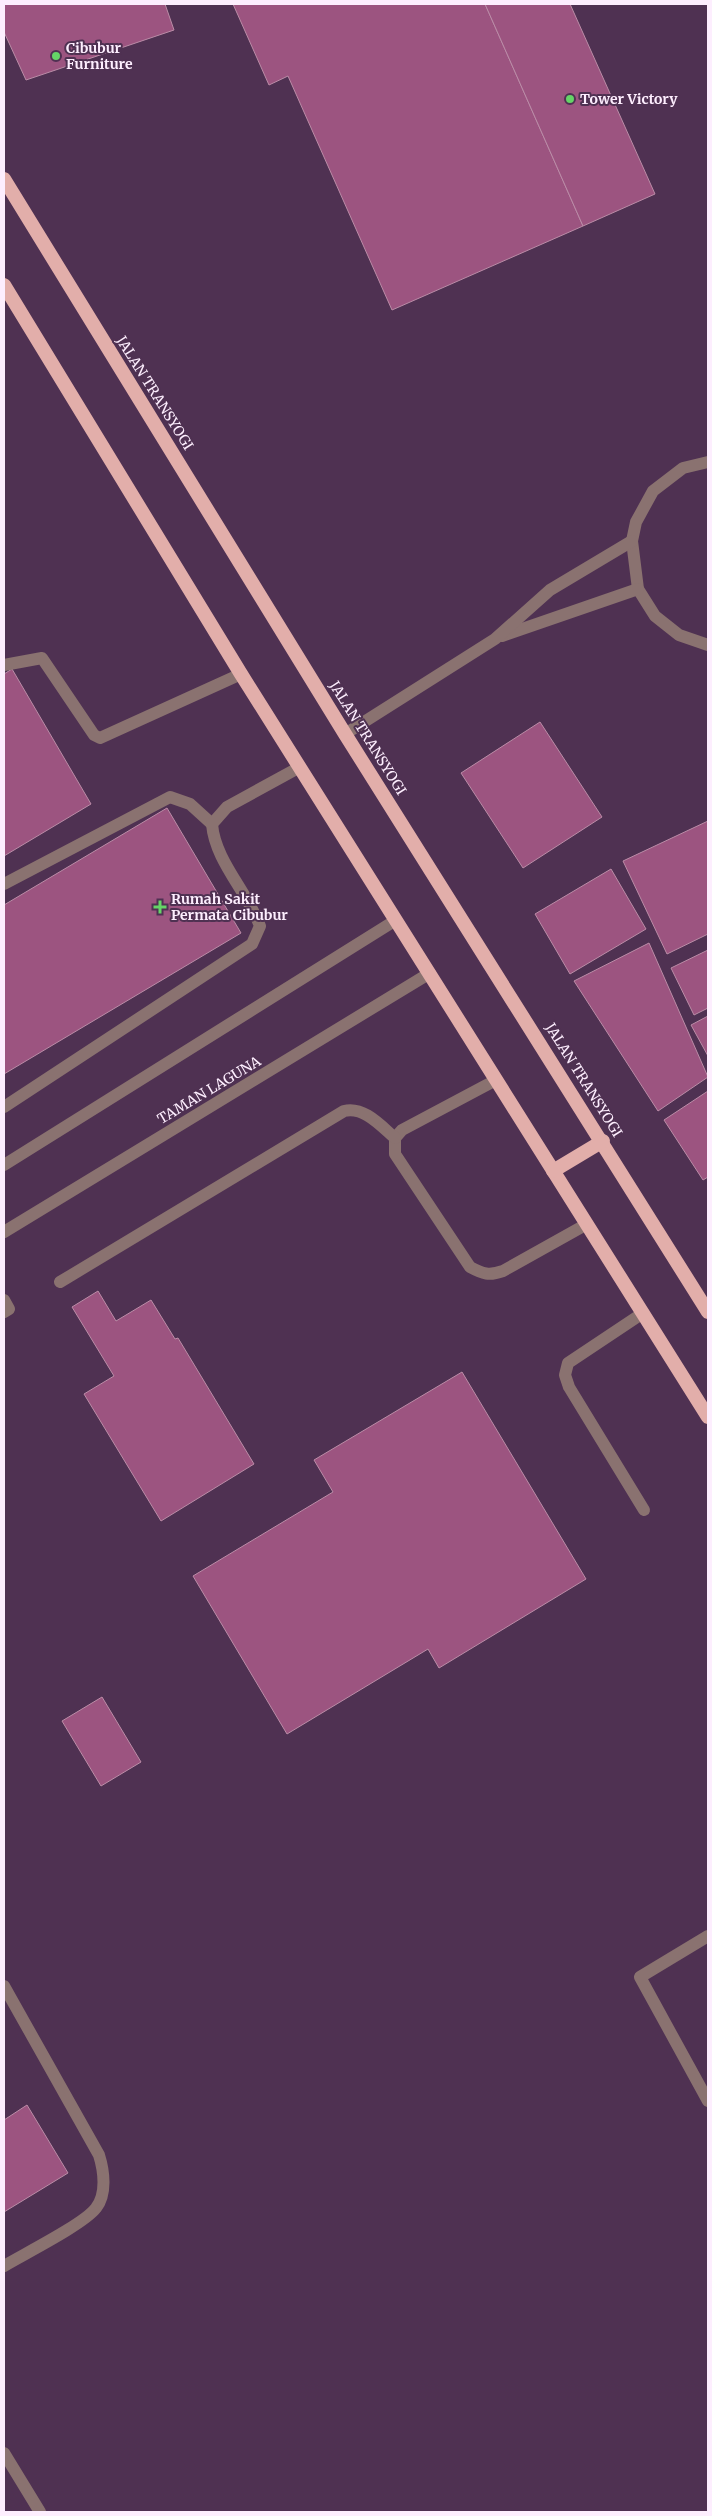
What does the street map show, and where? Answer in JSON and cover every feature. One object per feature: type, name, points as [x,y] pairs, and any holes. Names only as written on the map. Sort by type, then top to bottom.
[{"type":"highway","name":"JALAN TRANSYOGI","points":[[4,179],[345,734],[603,1141],[708,1312]]},
{"type":"highway","points":[[4,285],[241,674],[708,1417]]},
{"type":"highway","points":[[554,1171],[603,1141]]},
{"type":"street","points":[[708,462],[682,468],[654,491],[636,522],[632,541],[638,589],[655,616],[679,635],[708,645]]},
{"type":"street","points":[[345,734],[495,639],[550,590],[632,541]]},
{"type":"street","points":[[495,639],[638,589]]},
{"type":"street","points":[[4,665],[42,658],[94,736],[100,738],[241,674]]},
{"type":"street","points":[[212,824],[227,807],[300,767]]},
{"type":"street","points":[[4,884],[170,798],[190,804],[212,824],[216,844],[254,911],[260,926],[252,944],[4,1107]]},
{"type":"street","points":[[4,1165],[396,920]]},
{"type":"street","name":"TAMAN LAGUNA","points":[[4,1232],[430,974]]},
{"type":"street","points":[[496,1080],[402,1130],[395,1138],[395,1154],[470,1267],[481,1273],[491,1275],[503,1271],[587,1224]]},
{"type":"street","points":[[60,1282],[344,1111],[350,1109],[369,1116],[395,1138]]},
{"type":"street","points":[[4,1300],[9,1309],[4,1312]]},
{"type":"street","points":[[643,1313],[568,1364],[565,1376],[569,1387],[644,1510]]},
{"type":"street","points":[[708,1936],[640,1977],[708,2101]]},
{"type":"street","points":[[4,1986],[98,2155],[103,2177],[102,2198],[88,2216],[4,2266]]},
{"type":"street","points":[[4,2453],[40,2512]]},
{"type":"building","name":"Cibubur Furniture","points":[[4,4],[165,4],[174,30],[26,80],[4,32]]},
{"type":"building","points":[[233,4],[485,4],[583,226],[392,310],[288,76],[269,85]]},
{"type":"building","name":"Tower Victory","points":[[485,4],[570,4],[655,194],[583,226]]},
{"type":"building","points":[[12,669],[91,804],[4,856],[4,674]]},
{"type":"building","points":[[540,722],[602,817],[523,868],[461,773]]},
{"type":"building","points":[[167,808],[241,933],[4,1074],[4,905]]},
{"type":"building","points":[[708,821],[708,934],[667,954],[623,861]]},
{"type":"building","points":[[611,869],[646,929],[570,974],[535,914]]},
{"type":"building","points":[[649,943],[708,1077],[658,1111],[574,981]]},
{"type":"building","points":[[708,950],[708,1008],[694,1015],[671,968]]},
{"type":"building","points":[[708,1016],[708,1056],[691,1025]]},
{"type":"building","points":[[708,1091],[708,1177],[703,1180],[664,1120]]},
{"type":"building","points":[[98,1291],[116,1321],[151,1300],[175,1339],[178,1338],[254,1464],[161,1521],[84,1394],[114,1376],[72,1307]]},
{"type":"building","points":[[462,1372],[586,1579],[439,1668],[428,1649],[287,1734],[193,1576],[333,1492],[314,1460]]},
{"type":"building","points":[[102,1697],[141,1762],[101,1786],[62,1721]]},
{"type":"building","points":[[27,2105],[68,2173],[4,2212],[4,2120]]},
{"type":"place","name":"Cibubur Furniture","points":[[56,56]]},
{"type":"place","name":"Tower Victory","points":[[570,99]]},
{"type":"place","name":"Rumah Sakit Permata Cibubur","points":[[160,907]]}]
